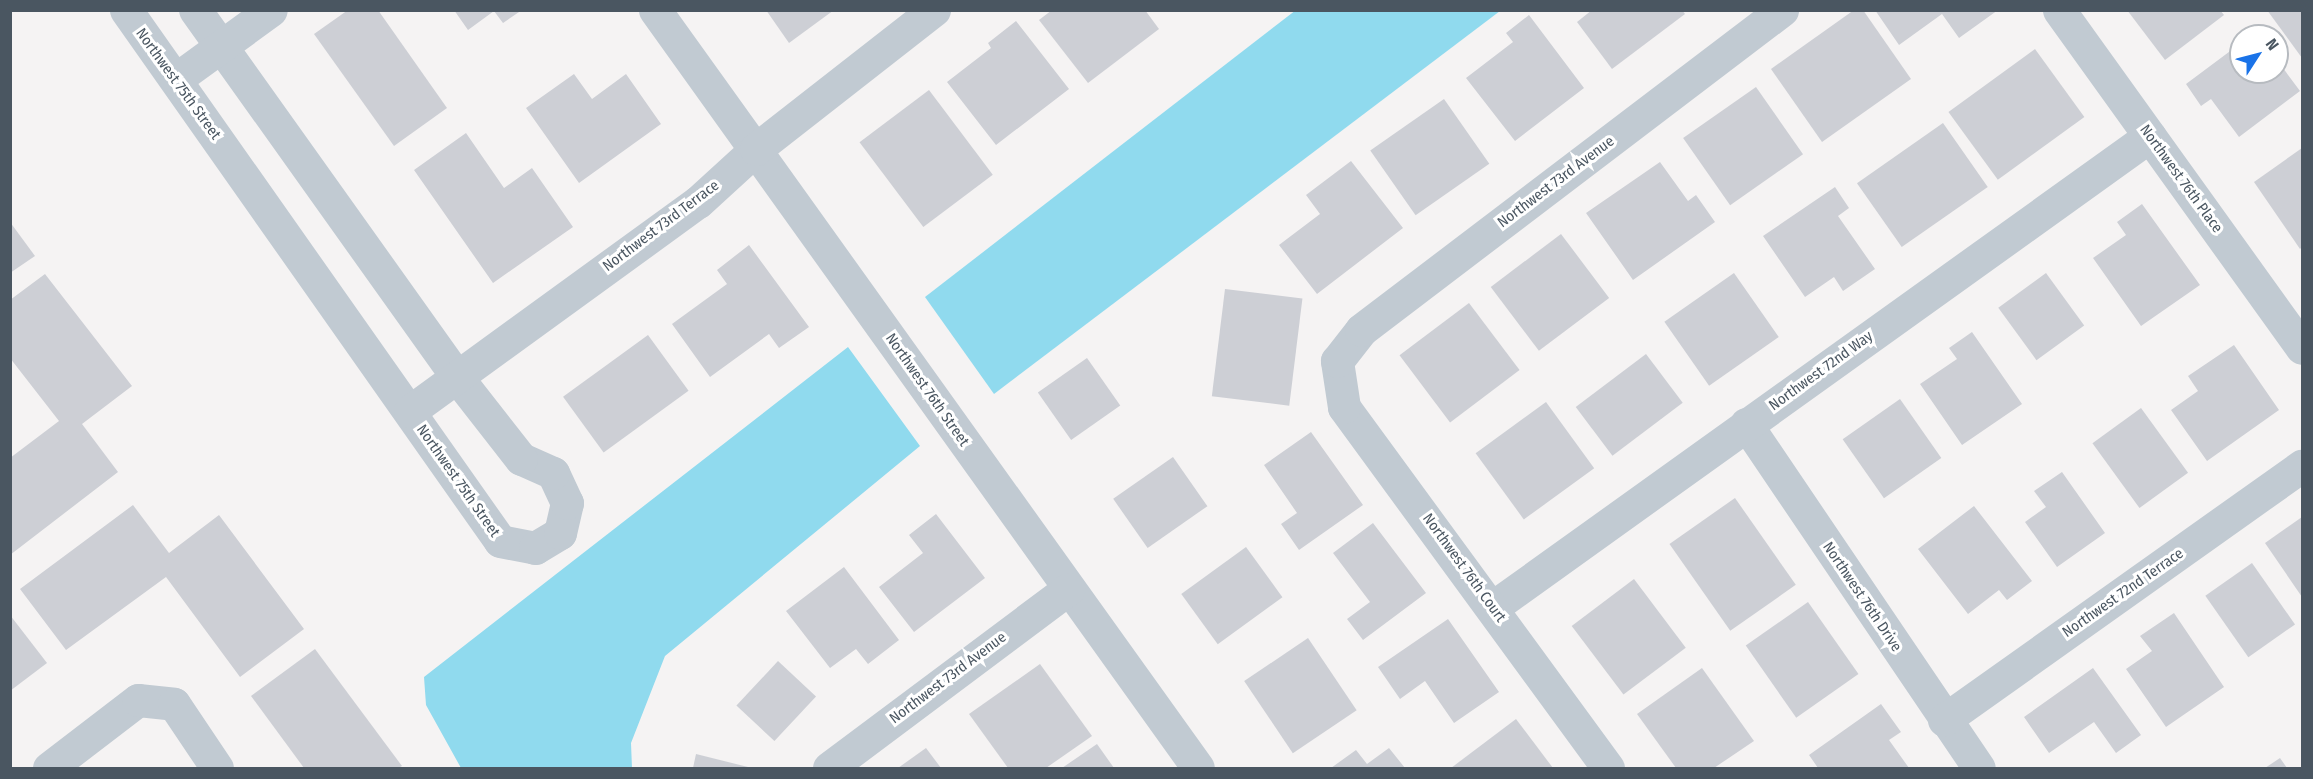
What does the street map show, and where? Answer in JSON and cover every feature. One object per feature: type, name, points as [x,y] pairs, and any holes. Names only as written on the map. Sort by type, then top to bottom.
[{"type":"street","name":"Northwest 75th Street","points":[[126,10],[500,541],[535,548],[560,533],[567,503],[553,473],[521,459],[457,377],[195,10]]},
{"type":"street","points":[[176,79],[271,10]]},
{"type":"street","name":"Northwest 76th Street","points":[[655,10],[1198,768]]},
{"type":"street","name":"Northwest 73rd Terrace","points":[[410,411],[698,201],[756,149],[934,10]]},
{"type":"street","name":"Northwest 73rd Avenue","points":[[1337,361],[1361,330],[1782,10]]},
{"type":"street","name":"Northwest 76th Place","points":[[2059,10],[2302,348]]},
{"type":"street","name":"Northwest 72nd Way","points":[[1493,607],[2150,136]]},
{"type":"street","name":"Northwest 76th Court","points":[[1337,361],[1344,407],[1493,607],[1608,768]]},
{"type":"street","name":"Northwest 76th Drive","points":[[1746,424],[1944,720],[1979,768]]},
{"type":"street","name":"Northwest 72nd Terrace","points":[[1944,720],[2302,466]]},
{"type":"street","name":"Northwest 73rd Avenue","points":[[829,768],[1068,589]]},
{"type":"street","points":[[49,768],[138,700],[174,704],[217,768]]},
{"type":"water","points":[[1296,10],[1500,11],[994,394],[925,297]]},
{"type":"water","points":[[848,347],[920,446],[665,656],[631,743],[632,768],[461,768],[426,705],[424,677]]},
{"type":"building","points":[[348,10],[378,10],[447,108],[394,146],[314,34]]},
{"type":"building","points":[[454,10],[522,10],[503,23],[494,11],[468,30]]},
{"type":"building","points":[[766,10],[834,10],[789,43]]},
{"type":"building","points":[[1052,10],[1145,10],[1159,29],[1088,83],[1039,20]]},
{"type":"building","points":[[1592,10],[1682,10],[1685,14],[1612,69],[1577,22]]},
{"type":"building","points":[[1854,10],[1863,10],[1911,79],[1822,142],[1771,69]]},
{"type":"building","points":[[1875,10],[1998,10],[1959,38],[1942,14],[1899,45]]},
{"type":"building","points":[[2127,10],[2220,10],[2224,15],[2165,60]]},
{"type":"building","points":[[2267,10],[2302,10],[2302,58],[2289,40],[2289,24],[2277,24]]},
{"type":"building","points":[[1529,15],[1584,88],[1515,141],[1466,78],[1513,42],[1506,33]]},
{"type":"building","points":[[1016,21],[1069,89],[996,145],[947,82],[991,48],[988,43]]},
{"type":"building","points":[[2035,49],[2084,117],[1998,180],[1948,112]]},
{"type":"building","points":[[2229,52],[2229,84],[2289,84],[2289,76],[2300,91],[2239,137],[2211,99],[2201,106],[2186,84]]},
{"type":"building","points":[[574,74],[592,99],[626,74],[661,124],[579,183],[526,108]]},
{"type":"building","points":[[1756,87],[1803,154],[1730,205],[1683,138]]},
{"type":"building","points":[[929,90],[993,175],[923,227],[860,142]]},
{"type":"building","points":[[1444,99],[1489,164],[1416,215],[1370,151]]},
{"type":"building","points":[[1943,123],[1988,187],[1902,247],[1857,183]]},
{"type":"building","points":[[466,133],[504,188],[532,168],[573,227],[493,283],[414,170]]},
{"type":"building","points":[[2302,148],[2302,247],[2300,249],[2254,182]]},
{"type":"building","points":[[1351,161],[1403,228],[1317,294],[1279,245],[1320,214],[1306,195]]},
{"type":"building","points":[[1660,162],[1688,201],[1696,195],[1715,222],[1633,280],[1586,213]]},
{"type":"building","points":[[1835,187],[1849,208],[1838,216],[1875,269],[1843,291],[1834,277],[1805,297],[1763,236]]},
{"type":"building","points":[[2142,204],[2200,285],[2141,326],[2093,258],[2126,235],[2117,222]]},
{"type":"building","points":[[10,222],[35,256],[10,273]]},
{"type":"building","points":[[1561,234],[1609,298],[1539,351],[1491,287]]},
{"type":"building","points":[[749,245],[809,327],[779,348],[769,334],[710,377],[672,324],[727,284],[717,270]]},
{"type":"building","points":[[1734,273],[1779,337],[1709,386],[1664,322]]},
{"type":"building","points":[[2046,273],[2084,326],[2036,360],[1998,308]]},
{"type":"building","points":[[45,274],[132,386],[82,424],[118,472],[10,555],[10,458],[59,421],[10,358],[10,300]]},
{"type":"building","points":[[1225,289],[1302,299],[1289,406],[1212,396]]},
{"type":"building","points":[[1469,303],[1520,370],[1450,422],[1400,355]]},
{"type":"building","points":[[1972,332],[2022,404],[1962,445],[1920,384],[1957,359],[1949,348]]},
{"type":"building","points":[[648,335],[689,391],[604,453],[563,397]]},
{"type":"building","points":[[2234,345],[2279,410],[2207,461],[2171,410],[2198,391],[2188,376]]},
{"type":"building","points":[[1646,354],[1683,403],[1612,456],[1576,407]]},
{"type":"building","points":[[1087,358],[1120,406],[1071,440],[1038,392]]},
{"type":"building","points":[[1900,399],[1941,458],[1884,498],[1843,439]]},
{"type":"building","points":[[1546,402],[1594,468],[1524,519],[1476,453]]},
{"type":"building","points":[[2141,408],[2188,473],[2139,508],[2092,443]]},
{"type":"building","points":[[1311,432],[1363,505],[1299,550],[1281,524],[1297,513],[1264,465]]},
{"type":"building","points":[[1173,457],[1207,506],[1148,548],[1113,499]]},
{"type":"building","points":[[2062,472],[2105,533],[2057,567],[2025,522],[2046,507],[2034,491]]},
{"type":"building","points":[[1735,498],[1796,585],[1730,631],[1669,544]]},
{"type":"building","points":[[133,505],[169,553],[219,515],[304,629],[240,677],[166,577],[66,650],[20,589]]},
{"type":"building","points":[[1974,506],[2032,581],[2007,600],[1999,590],[1968,614],[1918,549]]},
{"type":"building","points":[[936,514],[985,578],[914,632],[879,587],[923,553],[909,535]]},
{"type":"building","points":[[2302,517],[2302,597],[2265,543]]},
{"type":"building","points":[[1373,523],[1426,593],[1363,640],[1347,619],[1370,602],[1333,553]]},
{"type":"building","points":[[1246,547],[1282,597],[1218,644],[1181,594]]},
{"type":"building","points":[[2252,563],[2295,624],[2248,657],[2205,596]]},
{"type":"building","points":[[844,567],[899,640],[868,664],[856,649],[830,668],[786,611]]},
{"type":"building","points":[[1634,579],[1686,648],[1623,695],[1572,626]]},
{"type":"building","points":[[1808,602],[1858,674],[1796,718],[1746,646]]},
{"type":"building","points":[[2174,613],[2224,687],[2166,727],[2126,669],[2152,651],[2140,636]]},
{"type":"building","points":[[10,615],[47,663],[10,691]]},
{"type":"building","points":[[1448,619],[1499,692],[1454,723],[1425,681],[1400,699],[1378,667]]},
{"type":"building","points":[[1308,638],[1357,710],[1293,753],[1244,681]]},
{"type":"building","points":[[315,649],[402,766],[398,768],[304,768],[251,696]]},
{"type":"building","points":[[778,661],[816,696],[774,741],[736,706]]},
{"type":"building","points":[[1040,664],[1092,736],[1046,768],[1008,768],[969,714]]},
{"type":"building","points":[[1702,668],[1754,741],[1714,768],[1676,768],[1637,714]]},
{"type":"building","points":[[2093,668],[2141,735],[2116,753],[2094,722],[2049,753],[2024,717]]},
{"type":"building","points":[[1881,704],[1901,732],[1889,740],[1909,768],[1818,768],[1809,755]]},
{"type":"building","points":[[1516,719],[1553,768],[1451,768]]},
{"type":"building","points":[[1097,744],[1114,768],[1062,768]]},
{"type":"building","points":[[926,748],[941,768],[898,768]]},
{"type":"building","points":[[1389,748],[1405,768],[1331,768],[1356,750],[1367,764]]},
{"type":"building","points":[[696,754],[752,768],[693,768]]},
{"type":"building","points":[[2280,758],[2287,768],[2265,768]]}]
